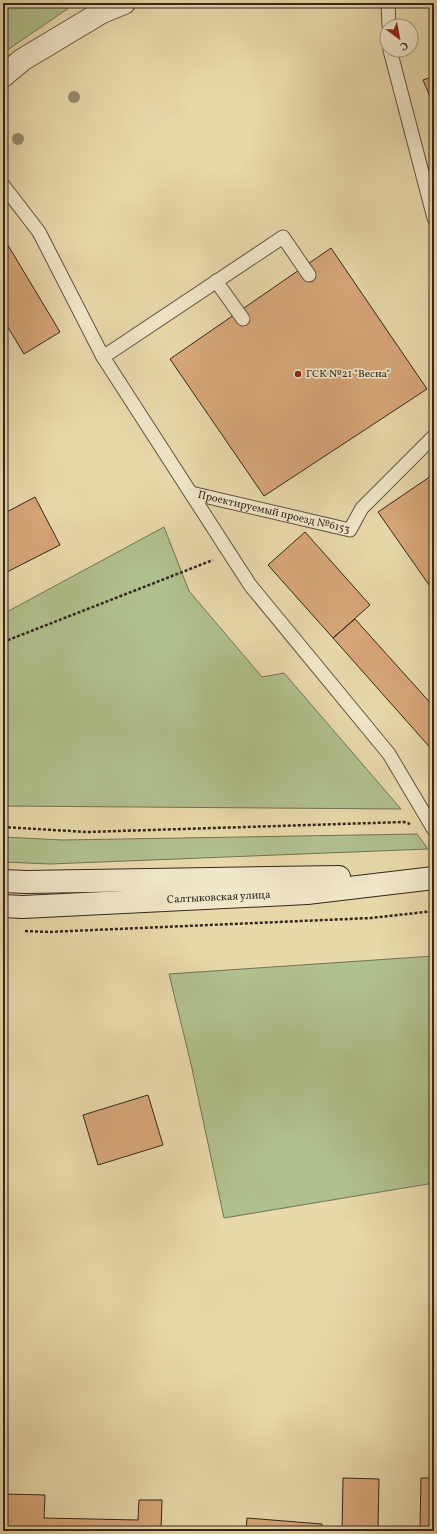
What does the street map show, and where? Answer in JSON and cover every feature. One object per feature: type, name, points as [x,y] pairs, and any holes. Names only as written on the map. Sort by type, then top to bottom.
[{"type":"main road","points":[[3,76],[22,60],[102,12],[124,3]]},
{"type":"main road","name":"Салтыковская улица","points":[[3,881],[26,882],[434,875]]},
{"type":"main road","name":"Салтыковская улица","points":[[3,906],[22,907],[307,893],[434,878]]},
{"type":"lane","points":[[388,3],[389,18]]},
{"type":"lane","points":[[392,58],[434,218]]},
{"type":"lane","points":[[3,185],[39,232],[103,357],[250,585],[389,754],[434,830]]},
{"type":"lane","points":[[103,357],[282,237],[309,275]]},
{"type":"lane","points":[[216,281],[242,319]]},
{"type":"lane","name":"Проектируемый проезд №6153","points":[[191,494],[350,530],[362,508],[434,436]]},
{"type":"path","points":[[3,642],[230,554]]},
{"type":"path","points":[[3,827],[87,832],[404,822],[434,830]]},
{"type":"path","points":[[18,930],[48,932],[370,918],[434,911]]},
{"type":"green space","points":[[3,3],[76,3],[3,53]]},
{"type":"green space","points":[[164,527],[189,591],[262,677],[284,673],[401,809],[3,806],[3,614]]},
{"type":"green space","points":[[417,834],[428,849],[50,864],[3,862],[3,837],[62,840]]},
{"type":"green space","points":[[434,956],[434,1183],[224,1218],[191,1064],[169,974]]},
{"type":"building","points":[[434,76],[434,106],[423,80]]},
{"type":"building","points":[[3,237],[60,332],[24,354],[3,319]]},
{"type":"building","name":"ГСК №21 \"Весна\"","points":[[331,248],[427,389],[264,496],[170,359]]},
{"type":"building","points":[[434,474],[434,592],[378,512]]},
{"type":"building","points":[[35,497],[60,545],[3,574],[3,514]]},
{"type":"building","points":[[305,532],[370,605],[333,638],[268,565]]},
{"type":"building","points":[[355,619],[434,707],[434,752],[333,638]]},
{"type":"building","points":[[148,1095],[163,1145],[98,1165],[83,1115]]},
{"type":"building","points":[[343,1478],[379,1479],[378,1531],[342,1531]]},
{"type":"building","points":[[421,1478],[434,1478],[434,1531],[420,1531]]},
{"type":"building","points":[[3,1494],[45,1495],[44,1518],[138,1520],[139,1500],[162,1500],[161,1531],[3,1531]]},
{"type":"building","points":[[247,1518],[322,1524],[322,1531],[246,1531]]},
{"type":"place","name":"ГСК №21 \"Весна\"","points":[[298,374]]}]
